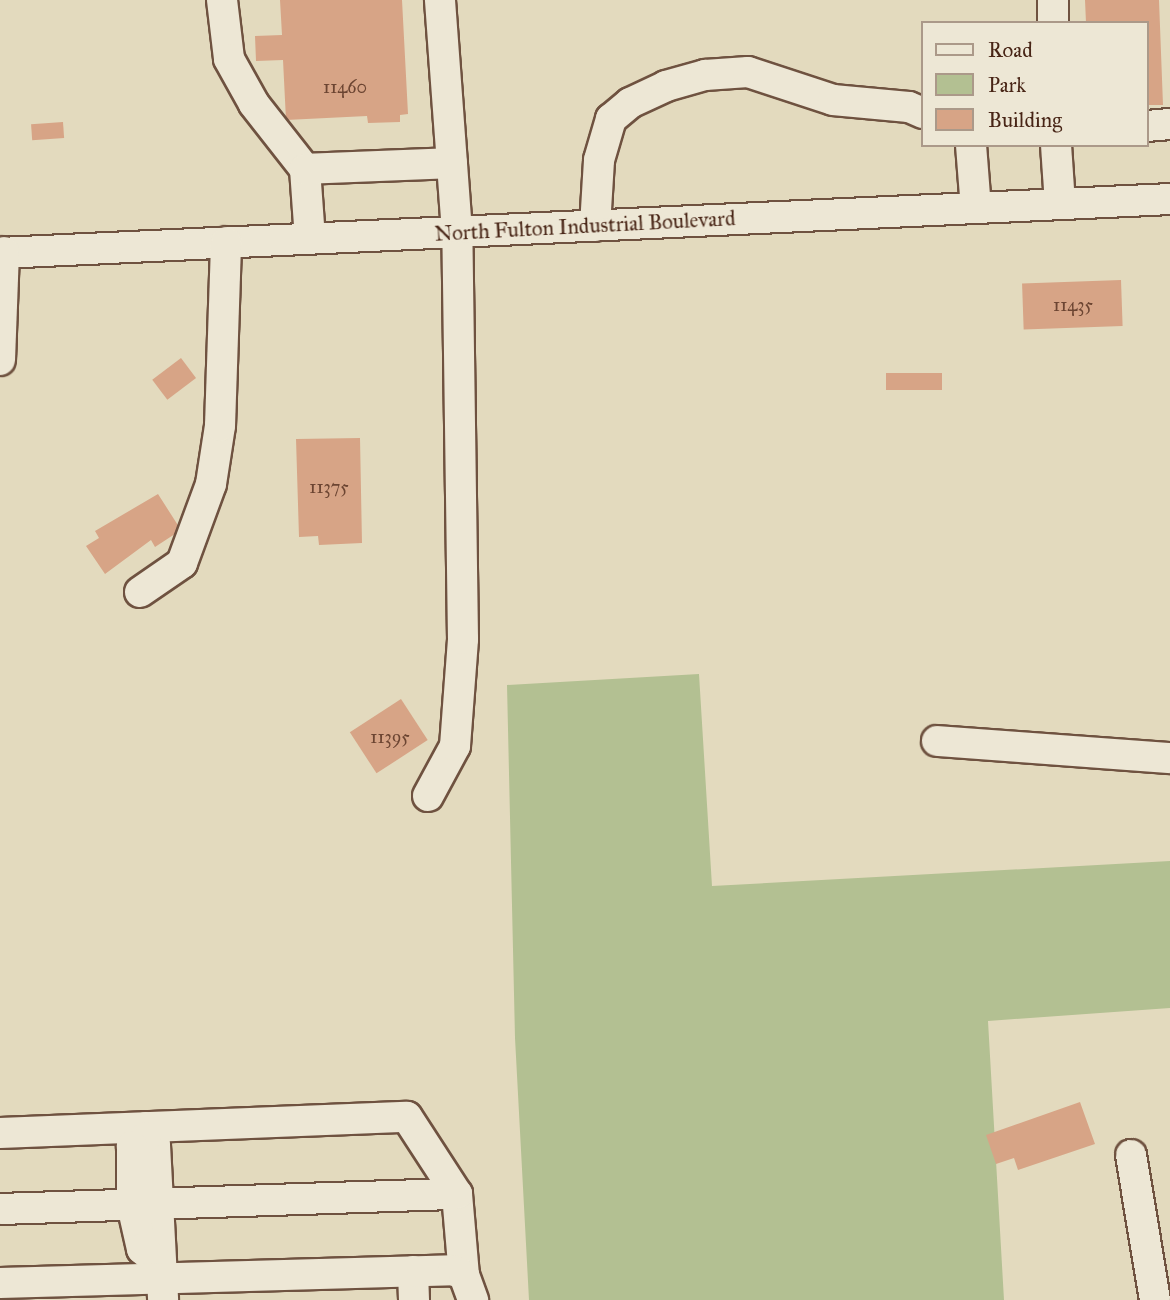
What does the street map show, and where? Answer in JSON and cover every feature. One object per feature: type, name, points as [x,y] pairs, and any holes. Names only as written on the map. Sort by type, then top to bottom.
[{"type":"street","points":[[222,0],[229,59],[254,104],[305,169],[310,239]]},
{"type":"street","points":[[428,796],[455,746],[463,639],[457,232],[440,0]]},
{"type":"street","points":[[1053,0],[1054,21]]},
{"type":"street","points":[[595,226],[599,160],[611,119],[630,103],[666,86],[705,75],[748,72],[834,100],[909,107],[922,113]]},
{"type":"street","points":[[1149,126],[1170,124]]},
{"type":"street","points":[[971,147],[976,208]]},
{"type":"street","points":[[1056,147],[1060,204]]},
{"type":"street","points":[[305,169],[452,163]]},
{"type":"street","name":"North Fulton Industrial Boulevard","points":[[2,253],[1170,199]]},
{"type":"street","points":[[140,592],[182,563],[211,484],[220,426],[226,242]]},
{"type":"street","points":[[0,360],[2,253]]},
{"type":"street","points":[[937,741],[1170,758]]},
{"type":"street","points":[[0,1133],[146,1132],[407,1117],[457,1194],[469,1288]]},
{"type":"street","points":[[146,1132],[155,1145],[145,1204],[163,1241],[161,1281]]},
{"type":"street","points":[[1131,1154],[1155,1300]]},
{"type":"street","points":[[0,1209],[457,1194]]},
{"type":"street","points":[[0,1283],[161,1281],[413,1286],[453,1270],[469,1288]]},
{"type":"green space","points":[[699,674],[712,886],[1170,861],[1170,1008],[988,1021],[1004,1300],[529,1300],[515,1038],[507,685]]},
{"type":"building","points":[[280,0],[402,0],[408,114],[400,115],[400,122],[368,123],[367,116],[286,120],[283,60],[256,61],[255,36],[282,35]]},
{"type":"building","points":[[1085,0],[1159,0],[1163,105],[1149,105],[1149,21],[1086,21]]},
{"type":"building","points":[[63,122],[64,138],[32,140],[31,124]]},
{"type":"building","points":[[1121,280],[1123,326],[1024,329],[1022,283]]},
{"type":"building","points":[[181,358],[196,378],[167,400],[152,380]]},
{"type":"building","points":[[886,373],[942,373],[942,390],[886,390]]},
{"type":"building","points":[[360,438],[362,543],[319,545],[318,536],[299,537],[296,439]]},
{"type":"building","points":[[158,494],[181,530],[155,547],[151,540],[105,574],[86,546],[99,538],[95,531]]},
{"type":"building","points":[[401,699],[428,740],[377,773],[350,732]]},
{"type":"building","points":[[1080,1102],[1095,1144],[1018,1170],[1014,1158],[996,1164],[986,1135]]}]
